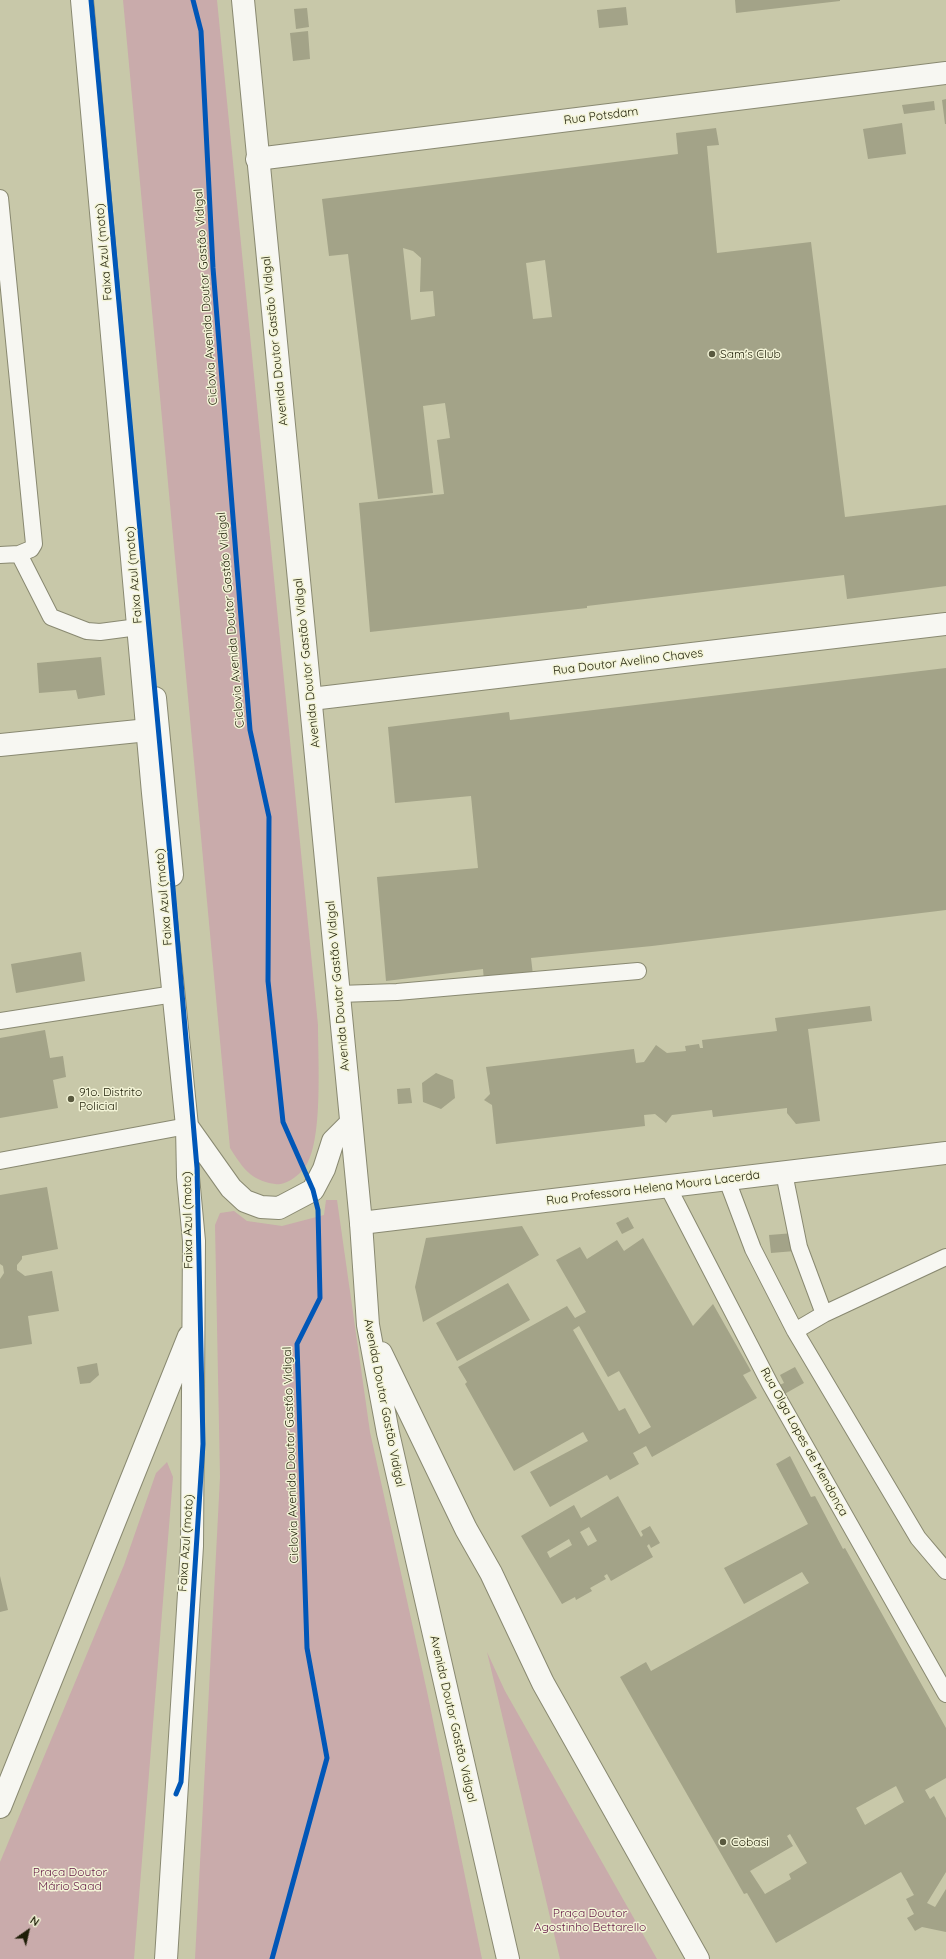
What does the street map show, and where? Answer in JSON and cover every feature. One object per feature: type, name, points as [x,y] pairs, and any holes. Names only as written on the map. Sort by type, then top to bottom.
[{"type":"main road","points":[[82,0],[138,627],[174,994],[191,1132],[188,1177],[194,1241],[192,1546],[166,1959]]},
{"type":"main road","name":"Faixa Azul (moto)","points":[[90,0],[174,888],[191,1132],[197,1168],[203,1444],[181,1782],[176,1794]]},
{"type":"main road","name":"Avenida Doutor Gastão Vidigal","points":[[243,0],[257,159],[311,699],[361,1223],[368,1325],[392,1449],[508,1959]]},
{"type":"main road","name":"Rua Potsdam","points":[[257,159],[946,73]]},
{"type":"main road","name":"Rua Doutor Avelino Chaves","points":[[311,699],[946,624]]},
{"type":"main road","points":[[0,746],[148,730]]},
{"type":"main road","points":[[191,1132],[231,1188],[245,1201],[261,1207],[279,1208],[313,1190],[324,1169],[333,1141],[351,1123]]},
{"type":"main road","name":"Rua Professora Helena Moura Lacerda","points":[[361,1223],[946,1153]]},
{"type":"main road","points":[[0,1807],[194,1323]]},
{"type":"main road","points":[[368,1325],[466,1529],[491,1573],[543,1683],[698,1959]]},
{"type":"lane","points":[[0,198],[34,544],[31,549],[19,554],[0,555]]},
{"type":"lane","points":[[19,554],[51,617],[87,632],[100,632],[138,627]]},
{"type":"lane","points":[[338,994],[397,992],[638,971]]},
{"type":"lane","points":[[0,1020],[174,994]]},
{"type":"lane","points":[[0,1161],[191,1132]]},
{"type":"lane","points":[[784,1173],[799,1247],[824,1314]]},
{"type":"lane","points":[[727,1180],[753,1250],[795,1331],[918,1538],[946,1571]]},
{"type":"lane","name":"Rua Olga Lopes de Mendonça","points":[[668,1187],[770,1384],[946,1694]]},
{"type":"lane","points":[[795,1331],[824,1314],[946,1257]]},
{"type":"green space","points":[[123,0],[217,0],[318,1025],[318,1117],[312,1151],[307,1164],[297,1176],[281,1184],[259,1180],[253,1176],[243,1167],[230,1148]]},
{"type":"green space","points":[[326,1200],[337,1200],[370,1432],[428,1696],[482,1959],[195,1959],[220,1477],[215,1225],[220,1213],[234,1211],[247,1221],[282,1226],[324,1215]]},
{"type":"green space","name":"Praça Doutor Mário Saad","points":[[167,1462],[173,1477],[134,1959],[0,1959],[0,1862],[124,1565],[156,1473]]},
{"type":"green space","name":"Praça Doutor Agostinho Bettarello","points":[[487,1652],[505,1691],[657,1959],[560,1959]]},
{"type":"building","points":[[735,0],[840,0],[840,1],[736,13]]},
{"type":"building","points":[[626,7],[628,25],[599,28],[597,10]]},
{"type":"building","points":[[307,8],[309,27],[296,29],[294,9]]},
{"type":"building","points":[[308,31],[310,59],[293,61],[290,33]]},
{"type":"building","points":[[946,99],[946,124],[945,124],[942,100]]},
{"type":"building","points":[[934,101],[935,110],[904,114],[902,105]]},
{"type":"building","points":[[902,123],[906,154],[868,159],[863,129]]},
{"type":"building","points":[[716,128],[719,145],[707,146],[717,253],[811,242],[845,517],[946,505],[946,586],[847,599],[844,575],[587,606],[587,608],[370,632],[359,503],[444,494],[437,440],[450,438],[445,403],[423,406],[433,493],[378,499],[348,254],[329,256],[322,199],[678,154],[676,133]],"holes":[[[403,248],[413,251],[421,258],[420,292],[433,291],[435,316],[411,320]],[[545,260],[552,317],[533,319],[526,263]]]},
{"type":"building","points":[[101,657],[105,695],[78,699],[76,690],[39,693],[37,663]]},
{"type":"building","points":[[946,668],[946,910],[652,946],[531,958],[533,975],[484,981],[483,969],[386,981],[377,877],[478,868],[471,796],[395,803],[388,727],[509,712],[510,720]]},
{"type":"building","points":[[81,952],[85,981],[16,993],[11,964]]},
{"type":"building","points":[[870,1006],[872,1021],[808,1029],[820,1121],[796,1124],[787,1113],[787,1108],[713,1117],[712,1110],[672,1115],[666,1123],[655,1114],[644,1115],[645,1126],[496,1144],[492,1105],[484,1100],[490,1094],[486,1067],[634,1049],[636,1063],[644,1062],[656,1045],[667,1053],[686,1051],[685,1046],[699,1044],[700,1048],[703,1048],[702,1040],[777,1031],[775,1018]]},
{"type":"building","points":[[45,1030],[50,1058],[63,1056],[66,1077],[53,1080],[58,1108],[0,1118],[0,1038]]},
{"type":"building","points":[[436,1073],[453,1080],[455,1098],[441,1109],[423,1102],[422,1083]]},
{"type":"building","points":[[410,1088],[412,1103],[398,1104],[397,1089]]},
{"type":"building","points":[[47,1187],[58,1249],[22,1256],[22,1259],[17,1265],[17,1270],[25,1276],[52,1271],[59,1311],[28,1316],[32,1344],[0,1349],[0,1279],[4,1273],[3,1266],[0,1264],[0,1195]]},
{"type":"building","points":[[628,1217],[634,1228],[622,1234],[616,1223]]},
{"type":"building","points":[[522,1226],[539,1255],[423,1322],[415,1287],[426,1238]]},
{"type":"building","points":[[794,1233],[795,1251],[771,1253],[769,1235]]},
{"type":"building","points":[[643,1238],[693,1326],[713,1304],[751,1371],[743,1375],[757,1398],[652,1457],[646,1446],[633,1453],[639,1464],[610,1480],[607,1475],[550,1507],[530,1472],[588,1441],[583,1432],[514,1471],[465,1384],[467,1382],[458,1367],[567,1306],[575,1318],[586,1312],[556,1260],[580,1247],[587,1259],[617,1240],[624,1251]],"holes":[[[579,1326],[608,1377],[619,1371],[651,1427],[639,1434],[625,1408],[619,1411],[573,1330]]]},
{"type":"building","points":[[508,1283],[530,1320],[457,1361],[436,1323]]},
{"type":"building","points":[[97,1363],[99,1375],[90,1383],[80,1384],[77,1367]]},
{"type":"building","points":[[795,1367],[804,1383],[781,1396],[775,1387],[784,1383],[780,1375]]},
{"type":"building","points":[[790,1456],[811,1497],[815,1496],[843,1549],[845,1548],[946,1728],[946,1778],[925,1790],[930,1799],[934,1796],[946,1818],[946,1872],[927,1903],[935,1907],[946,1889],[946,1932],[922,1927],[915,1931],[907,1918],[914,1914],[906,1899],[914,1895],[901,1872],[776,1943],[747,1893],[744,1894],[620,1677],[646,1662],[651,1671],[809,1583],[802,1572],[744,1604],[724,1568],[808,1524],[776,1464]],"holes":[[[896,1786],[904,1802],[865,1825],[856,1808]],[[790,1834],[807,1863],[789,1874],[791,1879],[765,1894],[750,1871],[793,1846],[787,1836]]]},
{"type":"building","points":[[618,1496],[641,1537],[643,1535],[641,1531],[650,1526],[660,1543],[651,1548],[649,1544],[647,1546],[653,1557],[611,1581],[607,1574],[604,1576],[606,1579],[590,1588],[592,1591],[576,1600],[575,1597],[562,1604],[521,1536],[574,1505],[581,1518]],"holes":[[[589,1527],[597,1541],[588,1546],[580,1532]],[[569,1539],[572,1545],[550,1558],[547,1552]]]},
{"type":"building","points":[[0,1576],[8,1610],[0,1612]]},
{"type":"cycle path","points":[[91,0],[173,888],[197,1168],[203,1444],[181,1782],[176,1794]]},
{"type":"cycle path","name":"Ciclovia Avenida Doutor Gastão Vidigal","points":[[193,0],[201,31],[213,268],[250,730],[269,817],[268,981],[283,1122],[313,1190],[318,1210],[320,1298],[297,1344],[307,1648],[327,1758],[272,1959]]},
{"type":"place","name":"Sam's Club","points":[[712,354]]},
{"type":"place","name":"91o. Distrito Policial","points":[[71,1099]]},
{"type":"place","name":"Cobasi","points":[[723,1842]]}]
